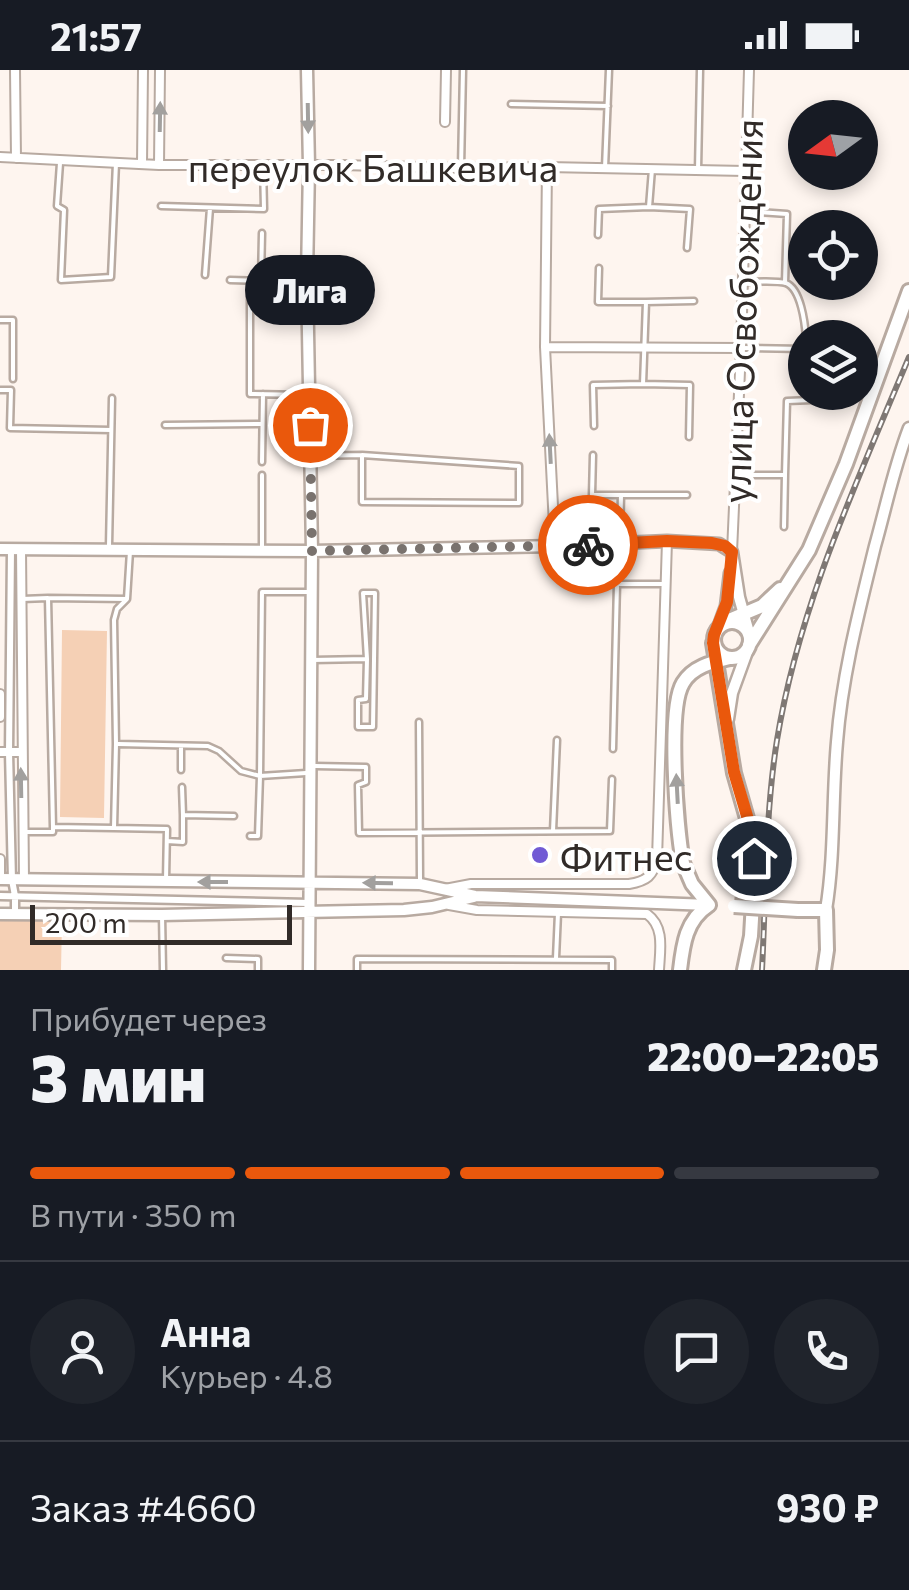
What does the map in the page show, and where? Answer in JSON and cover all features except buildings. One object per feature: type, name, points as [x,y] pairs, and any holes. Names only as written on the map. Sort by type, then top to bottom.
[{"type":"main road","points":[[710,905],[692,884],[680,846],[676,699],[685,680],[696,669],[740,656],[810,550],[909,291]]},
{"type":"main road","points":[[744,970],[750,950],[754,843],[734,772],[713,643],[721,625],[762,606],[799,569]]},
{"type":"main road","points":[[721,625],[738,622],[745,628],[749,643]]},
{"type":"main road","points":[[713,643],[719,654],[730,658]]},
{"type":"main road","points":[[680,970],[692,920],[710,905],[826,910],[824,970]]},
{"type":"street","points":[[16,70],[16,158]]},
{"type":"street","points":[[142,164],[143,70]]},
{"type":"street","points":[[159,165],[160,70]]},
{"type":"street","points":[[308,70],[310,970]]},
{"type":"street","points":[[445,122],[446,70]]},
{"type":"street","name":"улица Освобождения","points":[[732,552],[749,70]]},
{"type":"street","name":"переулок Башкевича","points":[[0,157],[159,165],[745,171]]},
{"type":"street","points":[[547,167],[545,347],[555,546]]},
{"type":"street","points":[[545,347],[741,348]]},
{"type":"street","points":[[826,910],[836,741],[844,682],[862,599],[909,428]]},
{"type":"street","points":[[11,549],[312,551],[667,541],[719,544],[732,552],[749,643],[732,692],[728,724]]},
{"type":"street","points":[[445,889],[471,884],[630,884],[651,876],[657,859],[667,541]]},
{"type":"street","points":[[9,880],[22,832],[22,598],[11,549]]},
{"type":"street","points":[[9,880],[5,752],[11,549]]},
{"type":"street","points":[[721,625],[732,552]]},
{"type":"street","points":[[0,694],[0,717]]},
{"type":"street","points":[[5,752],[21,752]]},
{"type":"street","points":[[0,858],[15,896],[15,914]]},
{"type":"street","points":[[9,880],[420,884],[476,896],[710,905]]},
{"type":"street","points":[[0,896],[404,910],[476,896]]},
{"type":"street","points":[[444,904],[477,910],[647,914],[659,929],[660,970]]},
{"type":"street","points":[[0,914],[162,915],[310,907]]},
{"type":"lane","points":[[461,168],[463,70]]},
{"type":"lane","points":[[605,168],[609,70]]},
{"type":"lane","points":[[698,170],[700,70]]},
{"type":"lane","points":[[511,104],[608,106]]},
{"type":"lane","points":[[60,160],[57,206],[64,210],[61,280],[111,276],[116,162]]},
{"type":"lane","points":[[161,206],[264,210],[263,165]]},
{"type":"lane","points":[[649,207],[652,169]]},
{"type":"lane","points":[[205,275],[210,208]]},
{"type":"lane","points":[[598,235],[600,209],[690,210],[687,248]]},
{"type":"lane","points":[[744,211],[788,214],[785,283]]},
{"type":"lane","points":[[261,281],[262,234]]},
{"type":"lane","points":[[598,268],[598,302],[694,300]]},
{"type":"lane","points":[[230,280],[307,282]]},
{"type":"lane","points":[[250,281],[250,394],[310,395]]},
{"type":"lane","points":[[742,282],[785,283],[794,288],[804,320]]},
{"type":"lane","points":[[644,384],[646,302]]},
{"type":"lane","points":[[0,320],[13,320],[13,379]]},
{"type":"lane","points":[[741,348],[788,349]]},
{"type":"lane","points":[[594,426],[594,384],[690,385],[689,437]]},
{"type":"lane","points":[[0,390],[11,390],[10,428],[111,430]]},
{"type":"lane","points":[[262,462],[263,394]]},
{"type":"lane","points":[[110,551],[112,398]]},
{"type":"lane","points":[[784,527],[788,401]]},
{"type":"lane","points":[[165,425],[262,424]]},
{"type":"lane","points":[[593,455],[592,495],[687,495]]},
{"type":"lane","points":[[310,456],[362,456],[519,466],[519,504],[362,502],[362,456]]},
{"type":"lane","points":[[262,475],[262,551]]},
{"type":"lane","points":[[736,475],[785,475]]},
{"type":"lane","points":[[620,544],[621,496]]},
{"type":"lane","points":[[114,828],[114,620],[128,599],[130,551]]},
{"type":"lane","points":[[578,584],[666,584]]},
{"type":"lane","points":[[612,749],[617,584]]},
{"type":"lane","points":[[250,836],[258,836],[262,592],[312,592]]},
{"type":"lane","points":[[363,593],[375,593],[373,726],[358,727],[358,700],[366,699],[367,660],[363,593]]},
{"type":"lane","points":[[22,598],[128,599]]},
{"type":"lane","points":[[22,832],[53,832],[48,598]]},
{"type":"lane","points":[[312,660],[367,660]]},
{"type":"lane","points":[[419,722],[420,884]]},
{"type":"lane","points":[[553,832],[556,740]]},
{"type":"lane","points":[[116,744],[208,746],[242,772],[260,776],[366,767],[366,782],[358,785],[359,833],[610,831],[612,779]]},
{"type":"lane","points":[[181,746],[182,770]]},
{"type":"lane","points":[[166,842],[183,842],[182,787]]},
{"type":"lane","points":[[182,815],[234,816]]},
{"type":"lane","points":[[53,827],[166,829],[166,882]]},
{"type":"lane","points":[[556,960],[558,913]]},
{"type":"lane","points":[[162,915],[163,970]]},
{"type":"lane","points":[[226,958],[258,959],[258,970]]},
{"type":"lane","points":[[357,970],[357,959],[612,960],[612,970]]},
{"type":"shaded area","points":[[62,630],[107,631],[104,818],[60,817]]},
{"type":"shaded area","points":[[0,919],[62,920],[61,970],[0,970]]},
{"type":"railway","points":[[762,970],[770,797],[787,690],[832,545],[909,357]]},
{"type":"way so far","points":[[310,425],[312,551],[588,545]]},
{"type":"place","name":"Лига","points":[[310,425]]},
{"type":"place","name":"Фитнес","points":[[540,855]]},
{"type":"route","points":[[588,545],[712,543],[732,552],[727,602],[713,643],[728,742],[752,833],[754,858]]}]
